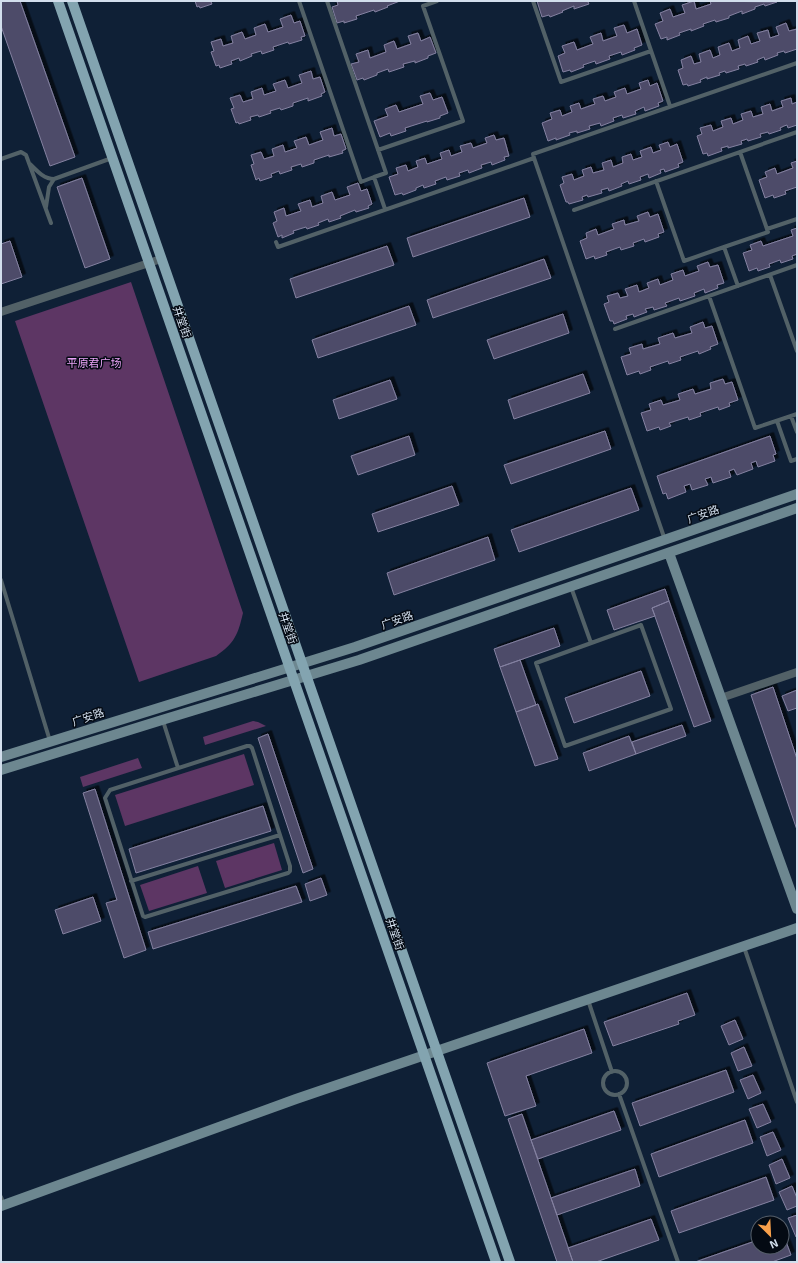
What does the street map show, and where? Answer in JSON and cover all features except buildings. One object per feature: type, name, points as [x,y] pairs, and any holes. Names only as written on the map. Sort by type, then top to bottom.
[{"type":"main road","name":"井堂街","points":[[58,1],[496,1262]]},
{"type":"main road","name":"井堂街","points":[[72,1],[510,1262]]},
{"type":"main road","name":"广安路","points":[[1,756],[377,640],[797,494]]},
{"type":"main road","points":[[1,770],[359,660],[797,508]]},
{"type":"main road","points":[[669,552],[797,909]]},
{"type":"main road","points":[[2,1203],[296,1099],[797,928]]},
{"type":"street","points":[[1,312],[161,259]]},
{"type":"street","points":[[721,698],[797,672]]},
{"type":"lane","points":[[299,1],[361,182],[386,173],[327,1]]},
{"type":"lane","points":[[378,150],[463,121],[423,6],[437,1]]},
{"type":"lane","points":[[534,1],[561,82],[651,52]]},
{"type":"lane","points":[[634,1],[670,106]]},
{"type":"lane","points":[[665,540],[532,154],[797,63]]},
{"type":"lane","points":[[574,210],[797,132]]},
{"type":"lane","points":[[1,159],[20,152],[26,155],[51,223]]},
{"type":"lane","points":[[656,181],[684,261],[768,232],[740,152]]},
{"type":"lane","points":[[29,163],[43,176],[48,179],[54,179],[112,158]]},
{"type":"lane","points":[[276,242],[278,247],[534,158]]},
{"type":"lane","points":[[374,177],[386,210]]},
{"type":"lane","points":[[46,209],[48,187],[54,179]]},
{"type":"lane","points":[[767,229],[797,219]]},
{"type":"lane","points":[[724,247],[738,286]]},
{"type":"lane","points":[[615,329],[797,265]]},
{"type":"lane","points":[[770,275],[797,351]]},
{"type":"lane","points":[[709,296],[755,428],[797,414]]},
{"type":"lane","points":[[791,416],[797,432]]},
{"type":"lane","points":[[777,420],[791,460],[797,459]]},
{"type":"lane","points":[[1,580],[50,741]]},
{"type":"lane","points":[[571,587],[591,643]]},
{"type":"lane","points":[[641,625],[671,709],[565,746],[536,662],[591,643],[641,625]]},
{"type":"lane","points":[[162,720],[178,768]]},
{"type":"lane","points":[[250,746],[252,748],[280,835],[290,866],[290,871],[288,874],[145,917],[142,913],[131,881],[105,798],[110,790],[250,746]]},
{"type":"lane","points":[[131,881],[280,835]]},
{"type":"lane","points":[[743,946],[797,1102]]},
{"type":"lane","points":[[588,999],[612,1072]]},
{"type":"lane","points":[[612,1072],[619,1072],[623,1074],[627,1081],[626,1089],[619,1094],[612,1094],[606,1090],[604,1086],[607,1074],[612,1072]]},
{"type":"lane","points":[[619,1094],[678,1262]]},
{"type":"green space","name":"平原君广场","points":[[131,282],[243,613],[235,638],[228,647],[216,656],[139,682],[15,321]]},
{"type":"green space","points":[[253,721],[266,726],[205,745],[203,737]]},
{"type":"green space","points":[[244,754],[254,785],[125,826],[115,795]]},
{"type":"green space","points":[[138,758],[142,768],[83,787],[80,777]]},
{"type":"green space","points":[[274,843],[282,870],[225,888],[216,861]]},
{"type":"green space","points":[[198,866],[207,893],[149,911],[140,885]]}]
